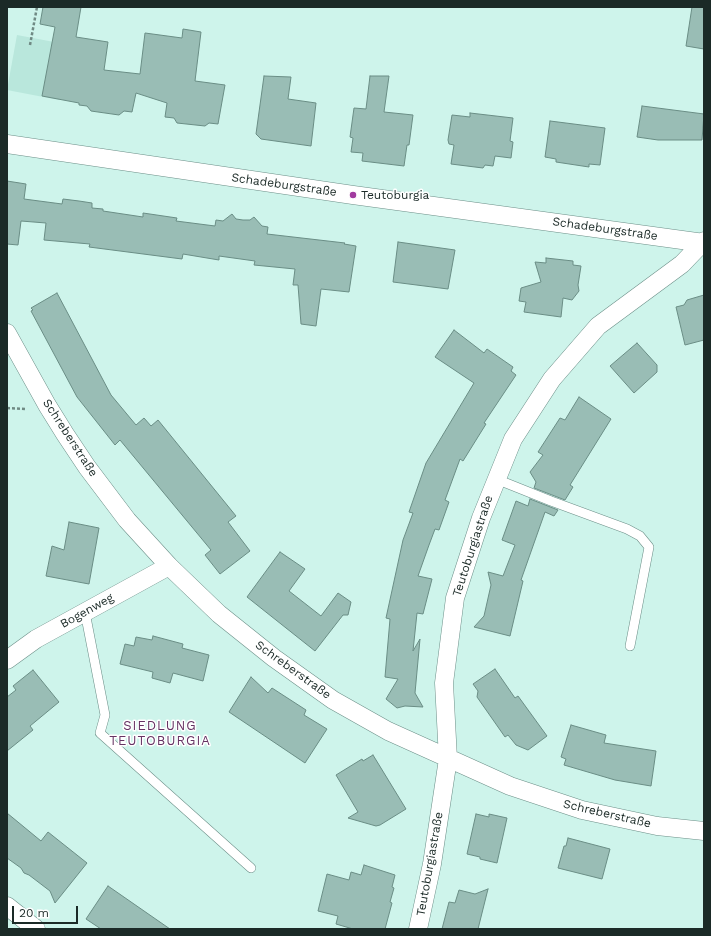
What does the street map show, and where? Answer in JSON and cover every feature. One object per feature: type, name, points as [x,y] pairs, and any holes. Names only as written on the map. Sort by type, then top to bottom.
[{"type":"street","name":"Schadeburgstraße","points":[[7,144],[353,195],[704,242]]},
{"type":"street","name":"Teutoburgiastraße","points":[[418,929],[432,864],[448,759],[444,683],[455,598],[481,518],[496,479],[513,439],[552,379],[598,326],[682,264],[704,242]]},
{"type":"street","name":"Schreberstraße","points":[[7,333],[47,405],[87,467],[127,520],[169,566],[219,614],[274,658],[333,700],[388,731],[510,786],[582,810],[657,826],[704,831]]},
{"type":"street","name":"Bogenweg","points":[[7,660],[36,639],[169,566]]},
{"type":"street","points":[[7,906],[36,929]]},
{"type":"lane","points":[[496,479],[550,501],[627,528],[640,536],[649,547],[630,646]]},
{"type":"lane","points":[[85,612],[105,715],[100,733],[251,868]]},
{"type":"path","points":[[30,45],[37,7]]},
{"type":"shaded area","points":[[17,35],[70,45],[59,100],[7,90]]},
{"type":"building","points":[[43,7],[81,7],[76,37],[108,42],[104,70],[140,74],[145,33],[182,38],[183,29],[201,32],[195,81],[225,85],[218,124],[209,123],[205,126],[177,123],[174,118],[165,117],[167,103],[136,93],[132,112],[124,111],[119,115],[91,111],[87,106],[79,105],[79,103],[42,96],[55,27],[40,24]]},
{"type":"building","points":[[692,7],[704,7],[704,49],[686,46]]},
{"type":"building","points":[[264,76],[291,77],[288,99],[316,103],[311,146],[261,139],[256,134]]},
{"type":"building","points":[[370,76],[389,76],[384,112],[413,115],[409,145],[407,145],[404,166],[362,161],[363,153],[351,152],[353,138],[350,137],[354,108],[366,109]]},
{"type":"building","points":[[642,106],[704,114],[702,140],[658,140],[637,137]]},
{"type":"building","points":[[470,113],[513,118],[510,141],[513,142],[511,158],[495,156],[493,166],[485,165],[483,168],[451,164],[454,145],[449,144],[448,140],[452,115],[470,117]]},
{"type":"building","points":[[550,121],[605,128],[600,165],[589,164],[589,167],[556,162],[556,159],[545,157]]},
{"type":"building","points":[[7,181],[26,184],[24,199],[62,204],[63,199],[79,201],[92,203],[92,208],[103,209],[103,211],[143,217],[143,213],[177,218],[176,221],[215,226],[216,220],[223,221],[232,214],[236,219],[243,220],[250,220],[254,217],[262,226],[268,227],[267,234],[345,243],[344,244],[356,246],[349,292],[321,289],[316,326],[301,324],[298,285],[293,285],[295,269],[254,265],[255,261],[219,256],[219,260],[183,254],[182,259],[89,247],[90,244],[44,240],[46,223],[21,221],[18,245],[7,244]]},
{"type":"building","points":[[398,242],[455,250],[448,289],[393,282]]},
{"type":"building","points":[[546,258],[573,261],[573,265],[581,266],[578,285],[579,291],[572,300],[563,298],[561,317],[524,312],[526,302],[519,301],[521,288],[541,282],[535,262],[546,263]]},
{"type":"building","points":[[57,293],[111,395],[136,425],[144,418],[151,426],[158,420],[236,516],[228,522],[250,551],[220,574],[205,555],[211,550],[120,440],[115,445],[77,397],[31,311],[33,310],[31,308]]},
{"type":"building","points":[[704,295],[704,340],[685,345],[676,307],[684,305],[687,300]]},
{"type":"building","points":[[454,330],[484,353],[487,349],[513,367],[511,371],[516,375],[484,423],[486,424],[463,461],[460,459],[445,500],[449,502],[439,530],[435,529],[418,576],[432,579],[423,614],[417,613],[413,651],[420,639],[415,693],[423,707],[405,706],[397,708],[386,699],[398,679],[385,677],[390,619],[386,618],[403,540],[413,513],[409,512],[426,463],[474,383],[435,357]]},
{"type":"building","points":[[637,343],[657,365],[657,372],[634,393],[610,366]]},
{"type":"building","points":[[579,397],[611,419],[570,485],[573,487],[565,500],[534,488],[536,482],[530,472],[543,455],[538,452],[560,418],[565,420]]},
{"type":"building","points":[[530,499],[558,510],[554,516],[545,512],[521,580],[523,581],[510,636],[474,627],[484,616],[491,585],[488,572],[503,576],[515,545],[502,540],[516,501],[528,506]]},
{"type":"building","points":[[69,522],[99,528],[89,584],[46,576],[52,546],[64,550]]},
{"type":"building","points":[[280,552],[305,569],[289,591],[321,616],[338,593],[351,602],[348,615],[343,615],[315,651],[247,597]]},
{"type":"building","points":[[153,636],[183,644],[182,648],[209,655],[203,681],[173,673],[170,683],[152,678],[153,672],[120,664],[125,644],[134,646],[136,637],[152,640]]},
{"type":"building","points":[[495,669],[515,698],[518,696],[547,736],[528,750],[516,745],[508,735],[505,737],[477,697],[478,691],[473,684]]},
{"type":"building","points":[[33,670],[59,702],[30,726],[33,730],[7,751],[7,697],[16,690],[13,686]]},
{"type":"building","points":[[251,677],[268,693],[272,688],[306,710],[304,715],[327,729],[305,763],[229,712]]},
{"type":"building","points":[[571,725],[606,735],[604,743],[656,751],[651,786],[615,780],[564,765],[566,759],[561,757]]},
{"type":"building","points":[[373,755],[406,809],[376,826],[348,818],[358,812],[336,775],[362,759],[363,761]]},
{"type":"building","points":[[7,813],[41,841],[48,832],[87,863],[55,903],[50,891],[29,875],[24,873],[21,868],[7,858]]},
{"type":"building","points":[[476,814],[489,817],[489,814],[507,818],[497,863],[467,854]]},
{"type":"building","points":[[568,838],[610,849],[602,879],[558,868],[564,846],[566,846]]},
{"type":"building","points":[[364,865],[395,875],[392,887],[394,888],[390,902],[392,903],[385,929],[353,929],[336,924],[338,916],[318,911],[327,874],[349,880],[351,872],[361,875]]},
{"type":"building","points":[[108,886],[170,929],[101,929],[86,919]]},
{"type":"building","points":[[488,889],[478,929],[442,929],[449,902],[455,903],[459,890],[475,894]]},
{"type":"place","name":"Teutoburgia","points":[[353,195]]},
{"type":"district","name":"SIEDLUNG TEUTOBURGIA","points":[[160,734]]}]
